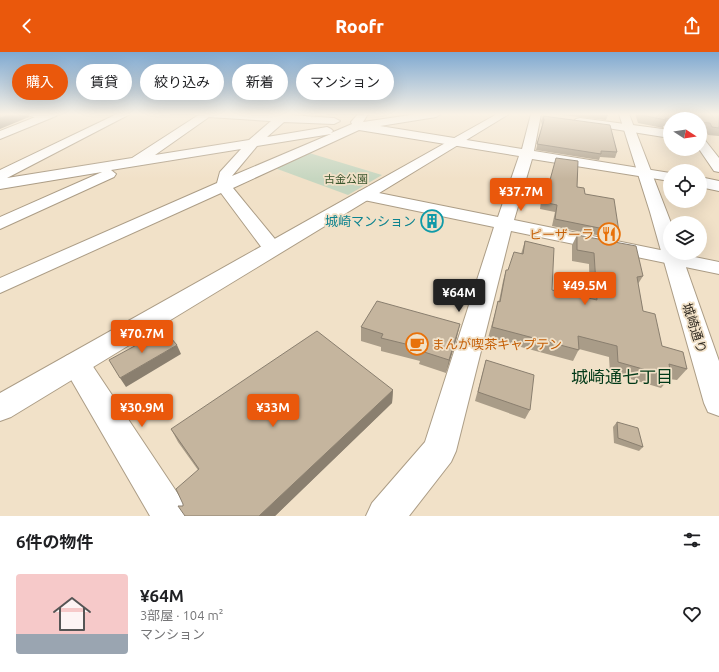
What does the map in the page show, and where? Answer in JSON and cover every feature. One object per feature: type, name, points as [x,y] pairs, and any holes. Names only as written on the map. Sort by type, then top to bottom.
[{"type":"street","points":[[0,176],[81,136]]},
{"type":"street","points":[[0,224],[132,164],[174,136]]},
{"type":"street","points":[[261,136],[253,143],[225,176],[224,187],[272,248]]},
{"type":"street","points":[[0,184],[132,164],[288,136]]},
{"type":"street","points":[[0,286],[224,187],[329,136]]},
{"type":"street","points":[[426,136],[455,142],[663,176]]},
{"type":"street","points":[[0,408],[466,136]]},
{"type":"street","points":[[385,516],[439,451],[504,224],[532,136]]},
{"type":"street","name":"城崎通り","points":[[632,136],[663,226]]},
{"type":"street","points":[[707,143],[719,168]]},
{"type":"street","points":[[707,183],[719,186]]},
{"type":"street","points":[[364,196],[504,224],[663,253]]},
{"type":"street","name":"城崎通り","points":[[673,260],[719,403]]},
{"type":"street","points":[[692,260],[719,268]]},
{"type":"street","points":[[76,364],[166,514]]},
{"type":"green space","name":"古金公園","points":[[306,152],[382,175],[348,195],[272,167]]},
{"type":"building","points":[[539,136],[613,136],[617,152],[601,151],[601,154],[537,144]]},
{"type":"building","points":[[556,158],[578,161],[577,187],[584,188],[585,194],[614,199],[619,232],[555,219],[557,205],[543,202],[544,188],[546,188],[547,180],[550,180]]},
{"type":"building","points":[[577,235],[636,246],[643,276],[637,277],[643,311],[655,314],[662,346],[683,352],[687,369],[669,364],[671,377],[618,362],[617,346],[578,336],[579,350],[492,327],[498,301],[500,302],[506,270],[508,270],[514,252],[523,254],[525,241],[554,248],[552,290],[597,300],[594,253],[577,250]]},
{"type":"building","points":[[377,301],[460,324],[449,360],[421,351],[422,348],[381,338],[383,334],[361,327]]},
{"type":"building","points":[[164,330],[177,345],[120,378],[109,360]]},
{"type":"building","points":[[317,331],[393,390],[259,516],[185,516],[178,506],[183,506],[183,504],[176,489],[199,469],[171,429]]},
{"type":"building","points":[[486,360],[534,375],[530,410],[478,392]]},
{"type":"building","points":[[617,422],[638,428],[643,447],[618,438]]},
{"type":"place","name":"城崎マンション","points":[[432,221]]},
{"type":"place","name":"ピーザーラ","points":[[609,234]]},
{"type":"place","name":"まんが喫茶キャプテン","points":[[417,344]]},
{"type":"district","name":"城崎通七丁目","points":[[622,377]]}]
